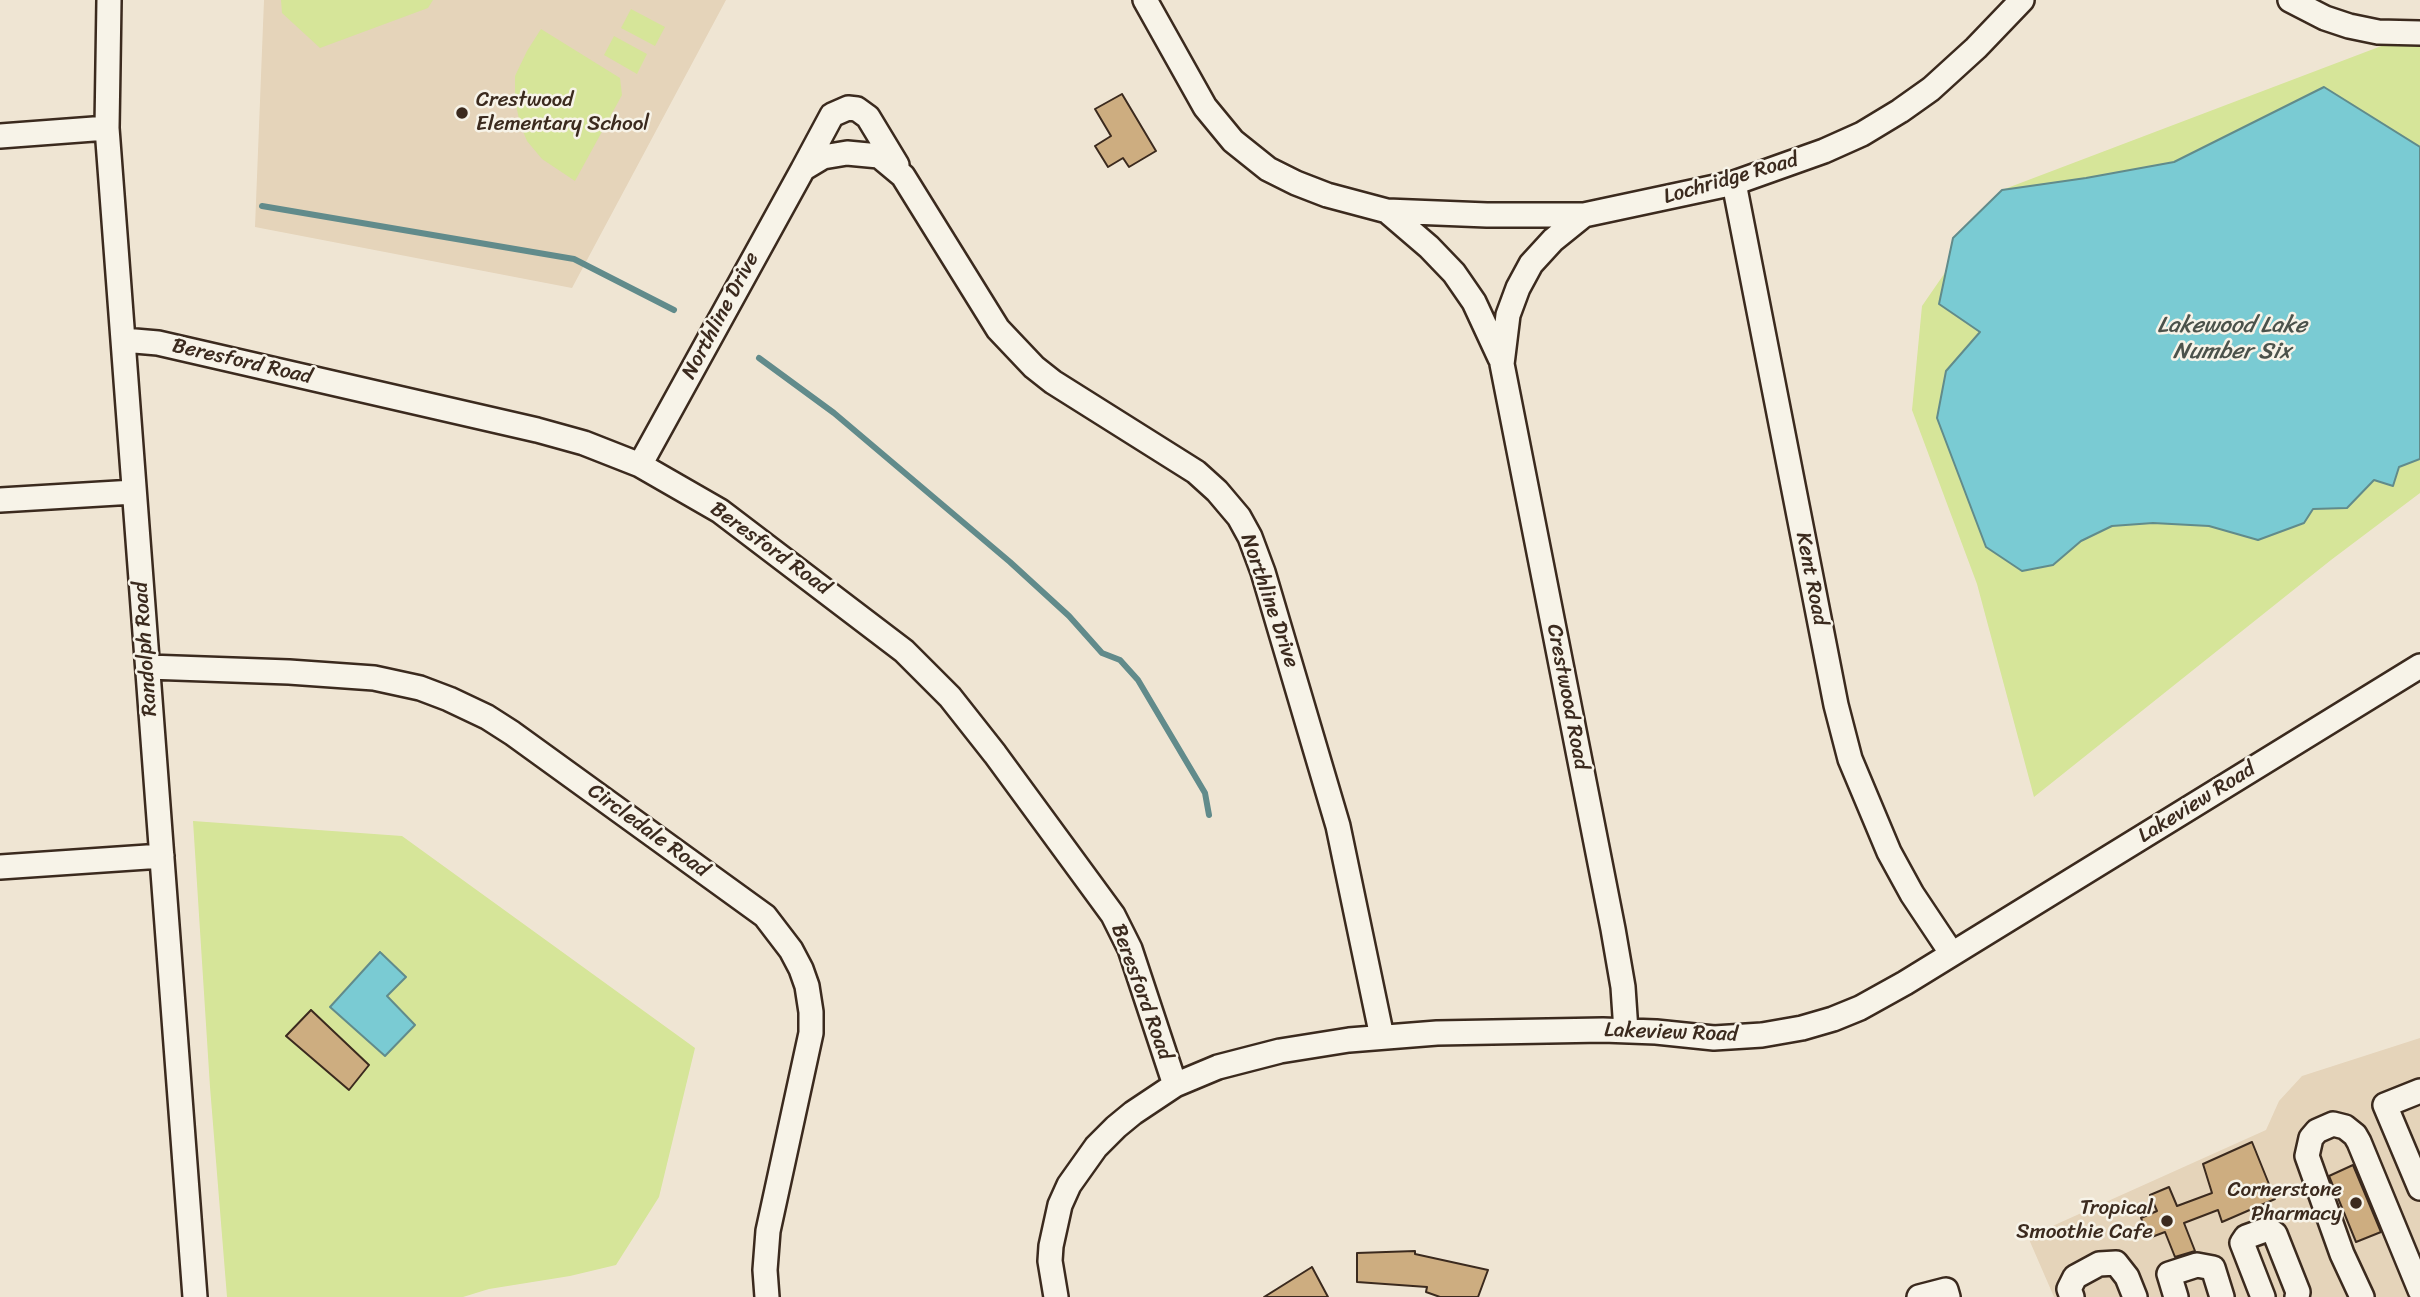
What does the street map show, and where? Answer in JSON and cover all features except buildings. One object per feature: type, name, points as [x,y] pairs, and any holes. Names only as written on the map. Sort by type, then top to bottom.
[{"type":"street","name":"Randolph Road","points":[[108,0],[107,128],[195,1297]]},
{"type":"street","name":"Crestwood Road","points":[[1145,0],[1205,107],[1233,141],[1268,169],[1296,183],[1327,195],[1387,211],[1429,247],[1454,273],[1474,302],[1502,364],[1613,929],[1623,987],[1626,1031]]},
{"type":"street","name":"Lochridge Road","points":[[1387,211],[1584,215],[1734,183],[1824,151],[1862,134],[1900,111],[1931,89],[1976,48],[2022,0]]},
{"type":"street","points":[[2290,0],[2325,18],[2349,26],[2378,32],[2420,33]]},
{"type":"street","name":"Northline Drive","points":[[640,465],[832,115],[848,108],[857,109],[868,117],[998,329],[1034,367],[1053,382],[1196,472],[1239,517],[1263,572],[1338,826],[1382,1037]]},
{"type":"street","points":[[0,136],[107,128]]},
{"type":"street","name":"Northline Drive","points":[[803,169],[823,157],[865,153],[879,156],[903,176]]},
{"type":"street","name":"Kent Road","points":[[1734,183],[1836,705],[1850,759],[1889,852],[1912,894],[1952,954]]},
{"type":"street","name":"Crestwood Road","points":[[1502,364],[1508,315],[1531,264],[1553,240],[1584,215]]},
{"type":"street","name":"Beresford Road","points":[[124,340],[158,343],[584,443],[640,465],[720,511],[895,643],[950,697],[1113,915],[1130,949],[1175,1085]]},
{"type":"street","points":[[0,500],[134,492]]},
{"type":"street","name":"Lakeview Road","points":[[1056,1297],[1050,1261],[1051,1246],[1060,1205],[1069,1185],[1089,1156],[1116,1127],[1175,1085],[1219,1067],[1280,1052],[1382,1037],[1437,1033],[1626,1031],[1714,1038],[1762,1035],[1833,1019],[1860,1008],[1952,954],[2420,666]]},
{"type":"street","name":"Circledale Road","points":[[148,667],[374,678],[420,688],[449,699],[487,717],[512,733],[765,916],[792,950],[807,986],[811,1012],[811,1033],[768,1231],[765,1270],[767,1297]]},
{"type":"street","points":[[0,867],[162,856]]},
{"type":"street","points":[[2420,1091],[2385,1105],[2420,1188]]},
{"type":"street","points":[[2362,1297],[2338,1242],[2307,1156],[2311,1138],[2317,1131],[2333,1125],[2345,1127],[2359,1142],[2420,1290]]},
{"type":"street","points":[[2263,1297],[2242,1243],[2246,1237],[2268,1229],[2275,1234],[2298,1292],[2297,1297]]},
{"type":"street","points":[[2072,1297],[2068,1289],[2075,1277],[2099,1264],[2116,1263],[2127,1278],[2135,1297]]},
{"type":"street","points":[[2176,1297],[2169,1275],[2197,1265],[2213,1268],[2222,1297]]},
{"type":"street","points":[[1919,1297],[1946,1290],[1948,1297]]},
{"type":"shaded area","name":"Crestwood Elementary School","points":[[264,0],[726,0],[572,288],[255,227]]},
{"type":"shaded area","points":[[2420,1038],[2420,1292],[2407,1297],[2054,1297],[2028,1237],[2266,1130],[2279,1101],[2302,1076]]},
{"type":"green space","points":[[281,0],[433,0],[428,8],[320,48],[282,13]]},
{"type":"green space","points":[[631,9],[665,27],[655,46],[621,28]]},
{"type":"green space","points":[[541,29],[620,78],[622,95],[575,181],[542,159],[527,141],[520,124],[515,100],[515,76]]},
{"type":"green space","name":"Lakewood Lake Number Six","points":[[2420,33],[2420,493],[2331,560],[2034,797],[1977,584],[1912,410],[1922,306],[2002,190]]},
{"type":"green space","points":[[614,36],[647,54],[637,74],[604,55]]},
{"type":"green space","points":[[193,821],[402,836],[695,1048],[659,1197],[616,1265],[570,1276],[489,1289],[463,1297],[227,1297]]},
{"type":"water","name":"Lakewood Lake Number Six","points":[[2324,87],[2420,147],[2420,459],[2399,467],[2393,486],[2374,480],[2347,508],[2313,509],[2304,523],[2258,540],[2209,526],[2153,523],[2112,526],[2081,541],[2053,565],[2022,571],[1986,547],[1937,418],[1946,371],[1980,332],[1939,304],[1953,238],[2002,190],[2174,162]]},
{"type":"water","points":[[380,952],[406,977],[387,996],[415,1025],[385,1056],[330,1007]]},
{"type":"waterway","points":[[262,206],[574,259],[674,310]]},
{"type":"waterway","points":[[759,358],[834,413],[1010,562],[1069,616],[1102,653],[1120,660],[1138,680],[1205,793],[1209,815]]},
{"type":"place","name":"Crestwood Elementary School","points":[[462,113]]},
{"type":"place","name":"Cornerstone Pharmacy","points":[[2356,1203]]},
{"type":"place","name":"Tropical Smoothie Cafe","points":[[2167,1221]]}]
